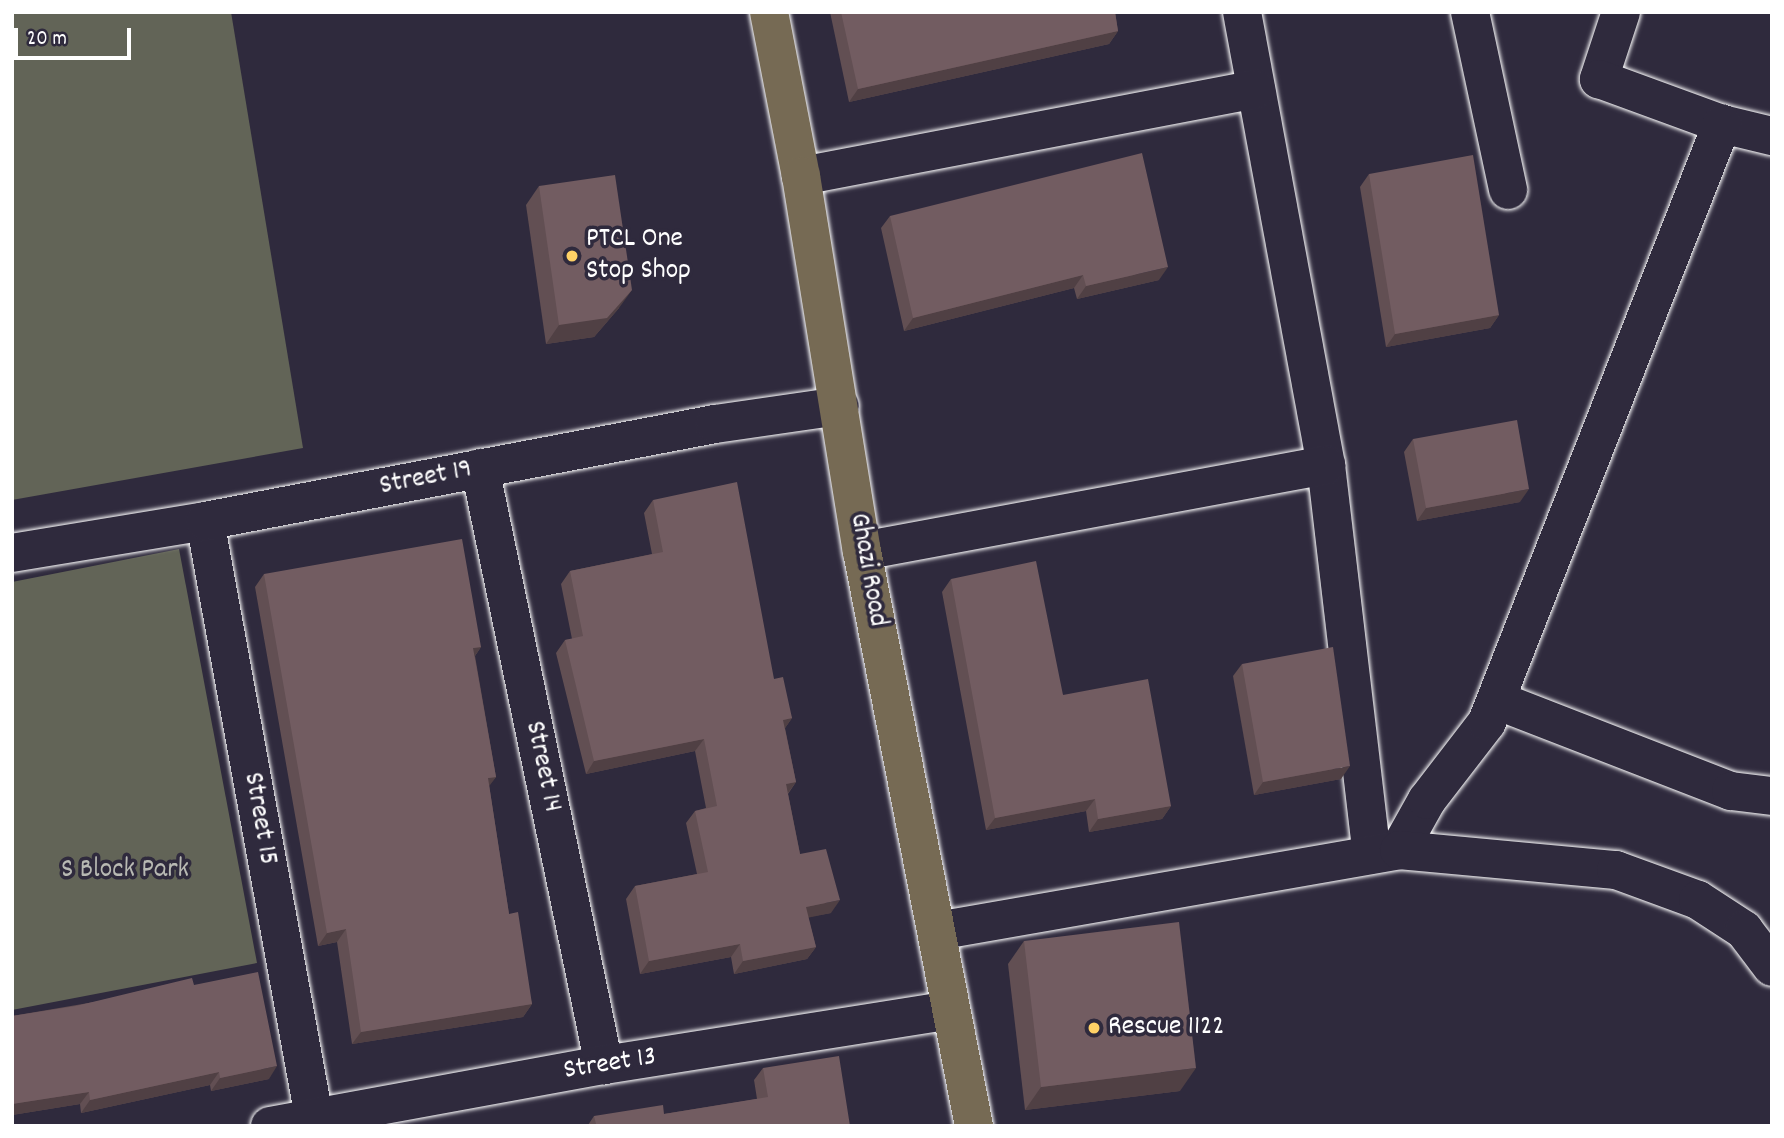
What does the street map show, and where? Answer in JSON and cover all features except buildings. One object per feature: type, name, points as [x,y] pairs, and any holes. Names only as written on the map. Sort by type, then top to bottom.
[{"type":"main road","name":"Ghazi Road","points":[[769,12],[801,176],[862,551],[974,1126]]},
{"type":"street","points":[[1242,12],[1326,465],[1386,852]]},
{"type":"street","points":[[1470,12],[1508,190]]},
{"type":"street","points":[[1620,12],[1599,79],[1722,124],[1772,135]]},
{"type":"street","points":[[801,176],[1256,89]]},
{"type":"street","points":[[1386,852],[1488,722],[1722,124]]},
{"type":"street","name":"Street 19","points":[[12,553],[205,521],[715,424],[840,406]]},
{"type":"street","points":[[862,551],[1326,465]]},
{"type":"street","name":"Street 14","points":[[480,468],[604,1065]]},
{"type":"street","name":"Street 15","points":[[205,521],[314,1117]]},
{"type":"street","points":[[1496,700],[1731,791],[1772,796]]},
{"type":"street","points":[[937,931],[1386,852],[1616,870],[1698,900],[1744,930],[1772,967]]},
{"type":"street","name":"Street 13","points":[[270,1126],[604,1065],[951,1010]]},
{"type":"green space","points":[[12,12],[231,12],[303,448],[12,500]]},
{"type":"green space","name":"S Block Park","points":[[179,549],[257,963],[12,1010],[12,582]]},
{"type":"place","name":"PTCL One Stop Shop","points":[[572,256]]},
{"type":"place","name":"Rescue 1122","points":[[1094,1028]]}]
